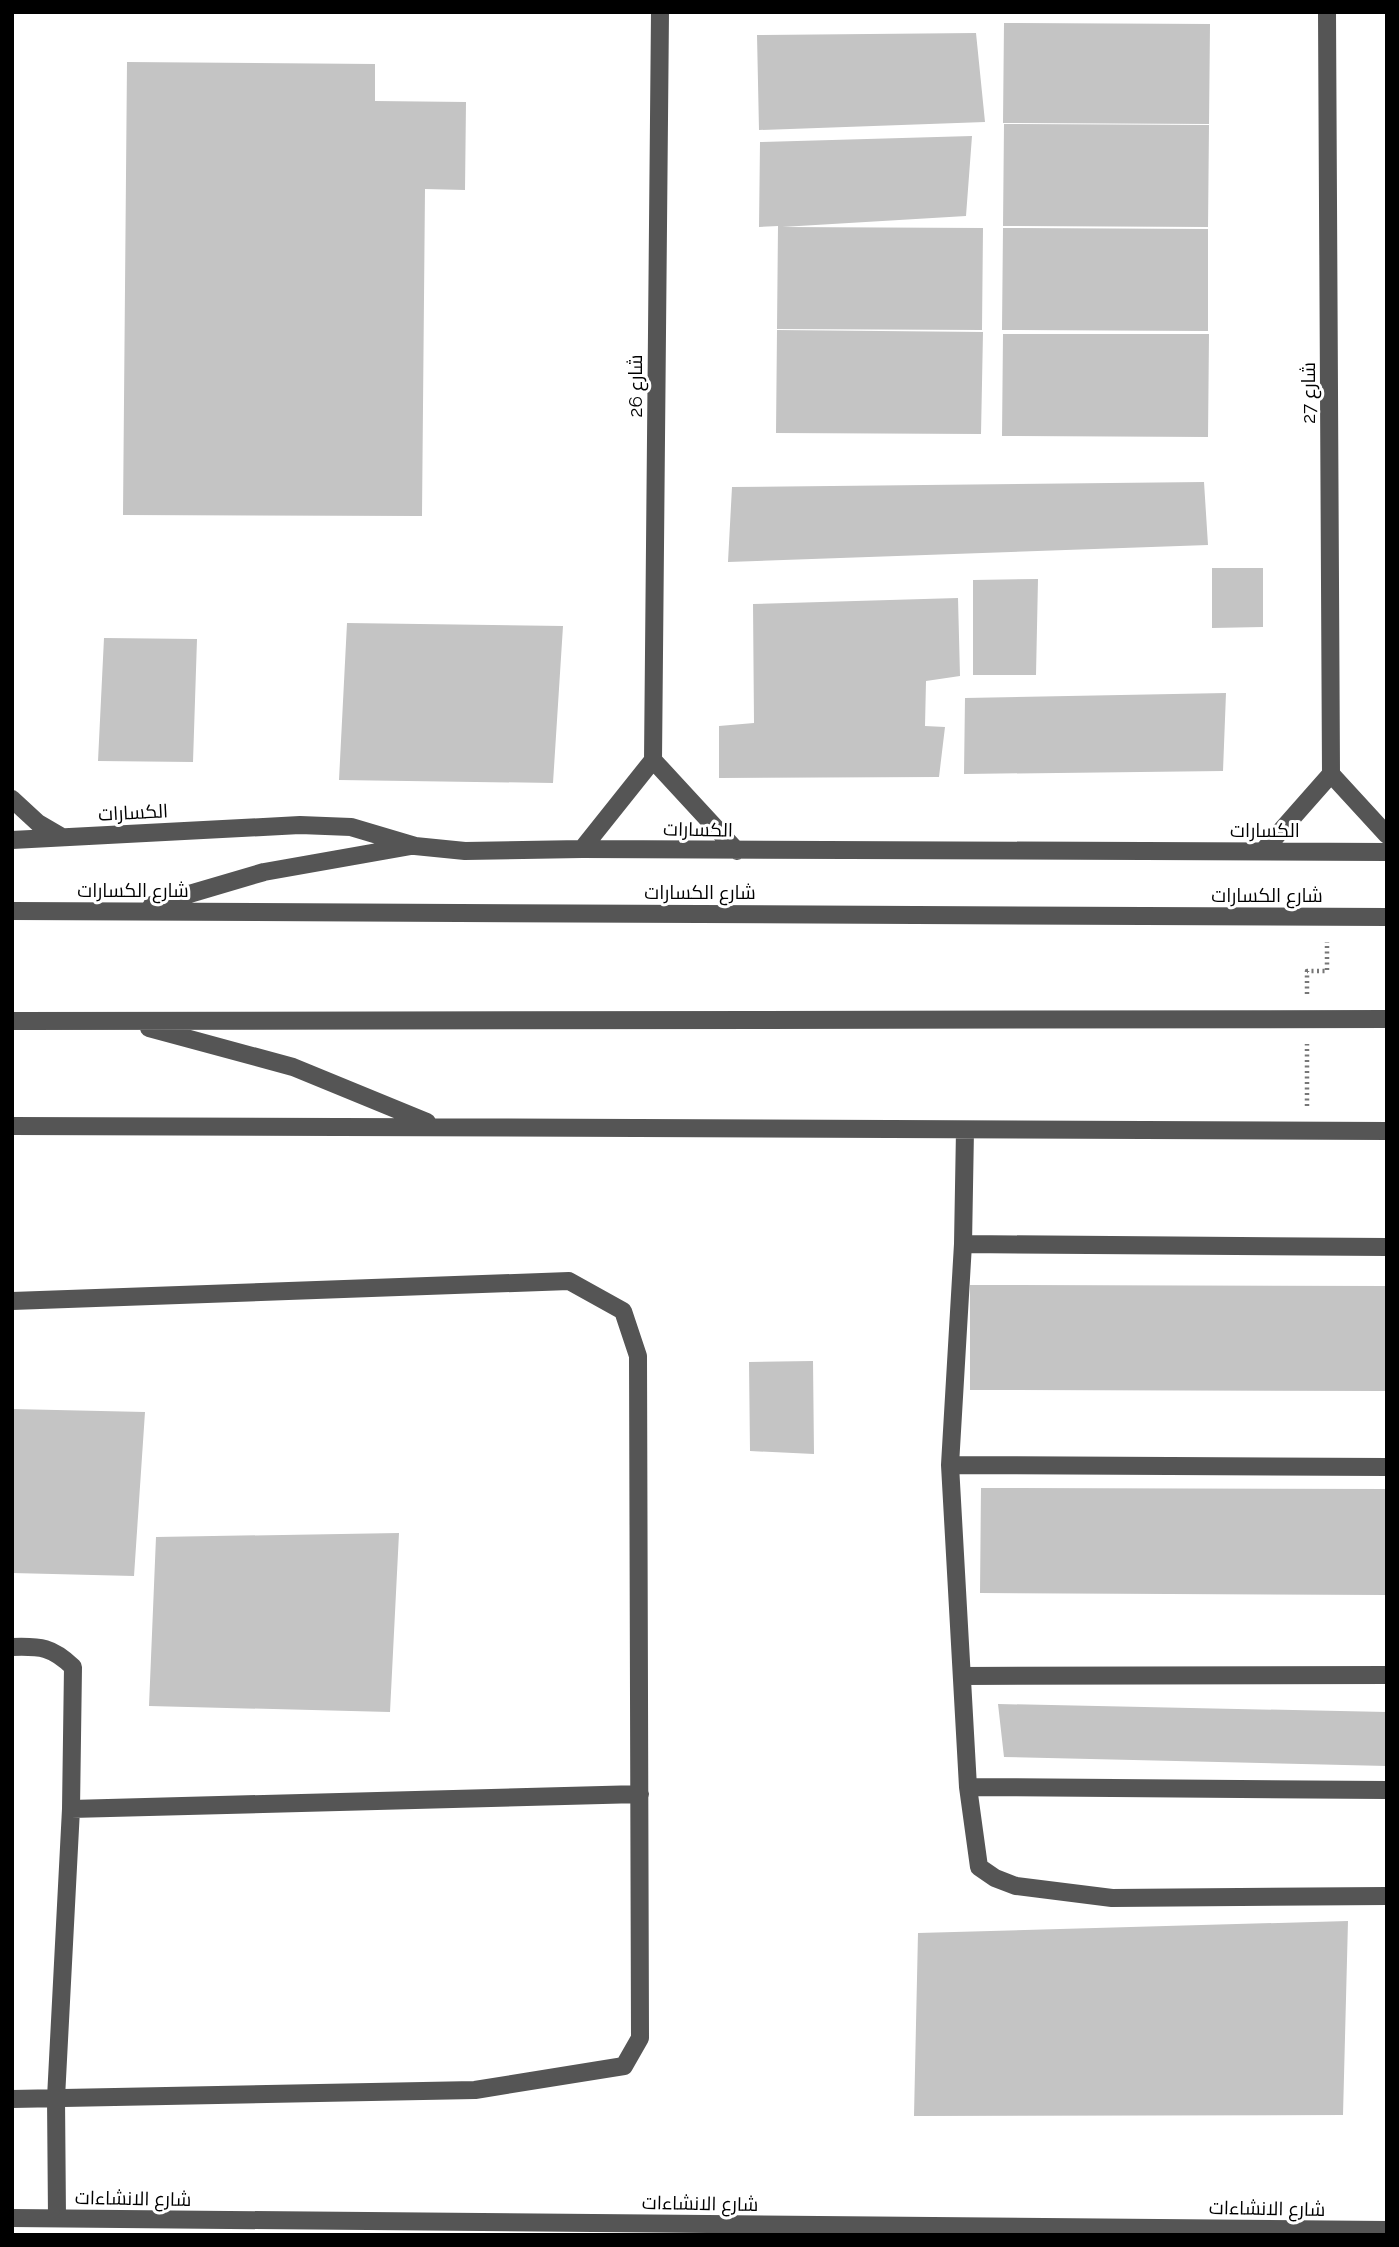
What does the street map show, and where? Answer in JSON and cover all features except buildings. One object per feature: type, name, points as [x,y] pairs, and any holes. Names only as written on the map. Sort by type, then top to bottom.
[{"type":"street","name":"شارع 26","points":[[653,760],[660,12]]},
{"type":"street","name":"شارع 27","points":[[1326,12],[1331,774]]},
{"type":"street","points":[[582,849],[653,760],[737,851]]},
{"type":"street","points":[[1263,851],[1331,774],[1387,835]]},
{"type":"street","points":[[12,799],[38,823],[62,837]]},
{"type":"street","name":"الكسارات","points":[[12,840],[300,825],[351,827],[415,846],[465,851],[582,849],[1387,852]]},
{"type":"street","points":[[134,911],[264,872],[415,846]]},
{"type":"street","name":"شارع الكسارات","points":[[12,911],[1387,918]]},
{"type":"street","points":[[12,1021],[1387,1019]]},
{"type":"street","points":[[122,1021],[293,1067],[435,1125]]},
{"type":"street","points":[[12,1126],[435,1125],[1387,1131]]},
{"type":"street","points":[[965,1130],[962,1244],[950,1465],[968,1787],[979,1867],[995,1878],[1016,1885],[1112,1898],[1387,1896]]},
{"type":"street","points":[[962,1244],[1387,1247]]},
{"type":"street","points":[[12,1301],[569,1281],[623,1311],[638,1356],[640,1794],[640,2038],[624,2066],[475,2090],[12,2099]]},
{"type":"street","points":[[950,1465],[1387,1467]]},
{"type":"street","points":[[12,1647],[37,1646],[57,1652],[73,1667],[71,1808],[56,2098],[57,2218]]},
{"type":"street","points":[[962,1676],[1387,1675]]},
{"type":"street","points":[[968,1787],[1387,1790]]},
{"type":"street","points":[[71,1808],[640,1794]]},
{"type":"street","name":"شارع الانشاءات","points":[[12,2218],[1320,2232],[1387,2230]]}]
